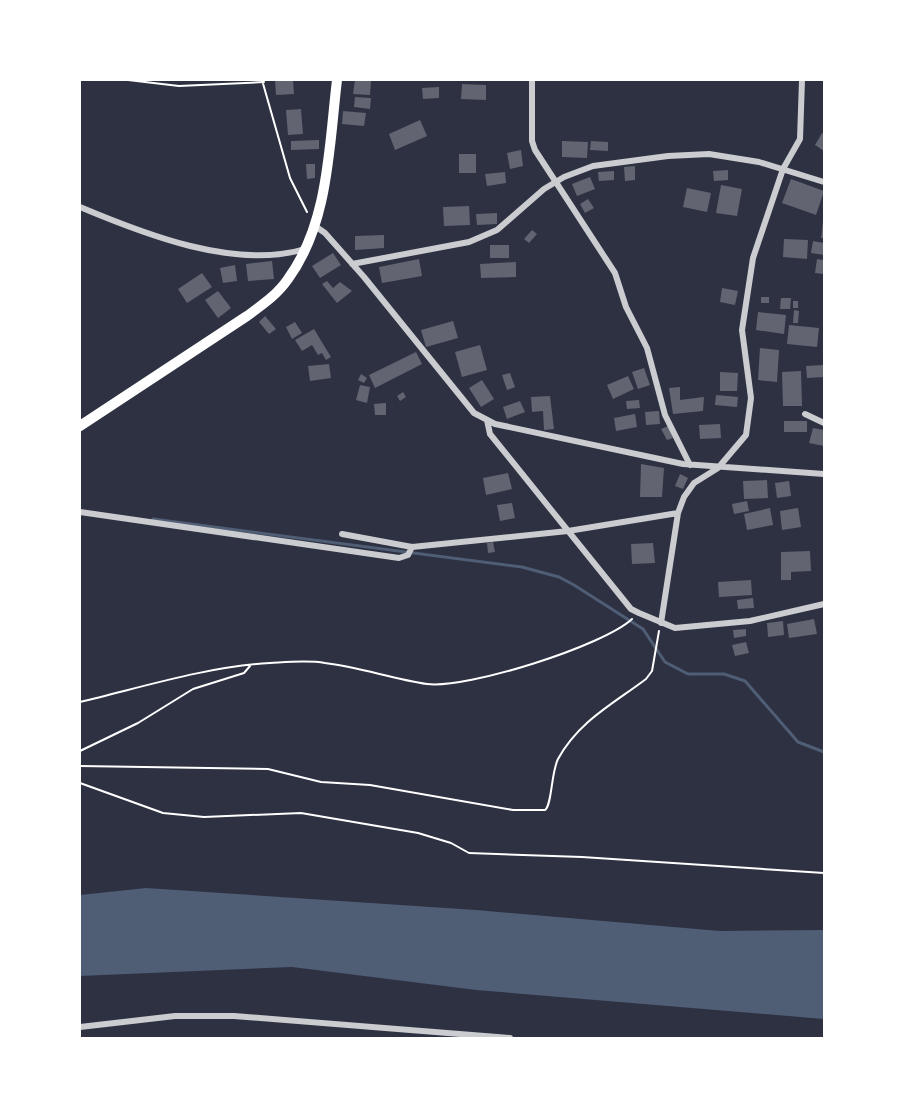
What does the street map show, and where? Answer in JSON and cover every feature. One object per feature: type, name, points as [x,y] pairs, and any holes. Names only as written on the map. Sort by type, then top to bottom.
[{"type":"main road","points":[[80,426],[272,298],[287,281],[305,249],[318,214],[327,170],[337,80]]},
{"type":"street","points":[[532,80],[532,141],[535,150],[615,273],[626,307],[641,332],[665,415],[690,465]]},
{"type":"street","points":[[662,623],[678,513],[684,497],[694,483],[718,468],[746,435],[752,398],[742,330],[753,258],[783,169],[800,139],[802,80]]},
{"type":"street","points":[[352,264],[469,242],[497,230],[543,189],[593,166],[668,156],[710,154],[759,162],[825,182]]},
{"type":"street","points":[[80,207],[132,227],[233,256],[305,249]]},
{"type":"street","points":[[315,226],[325,233],[352,264],[474,412],[487,420],[535,434],[690,465],[825,474]]},
{"type":"street","points":[[805,414],[825,423]]},
{"type":"street","points":[[487,420],[490,434],[631,609],[675,628],[750,621],[825,604]]},
{"type":"street","points":[[80,512],[399,558],[408,555],[412,547]]},
{"type":"street","points":[[342,534],[412,547],[568,531],[678,513]]},
{"type":"street","points":[[80,1026],[176,1016],[224,1016],[510,1038]]},
{"type":"path","points":[[128,80],[179,86],[263,81],[296,195],[306,212],[318,214]]},
{"type":"path","points":[[80,702],[208,670],[250,665],[323,662],[429,684],[458,683],[509,670],[599,640],[622,628],[639,613]]},
{"type":"path","points":[[80,766],[268,770],[321,782],[370,785],[506,810],[545,810],[551,802],[550,783],[555,767],[571,740],[588,720],[646,679],[652,671],[662,623]]},
{"type":"path","points":[[80,751],[138,723],[193,690],[244,673],[250,665]]},
{"type":"path","points":[[80,783],[163,813],[204,816],[301,813],[418,833],[451,843],[470,853],[582,856],[825,873]]},
{"type":"water","points":[[146,888],[476,910],[720,931],[824,930],[824,1019],[476,990],[292,967],[80,976],[80,895]]},
{"type":"building","points":[[275,80],[293,80],[294,94],[276,95]]},
{"type":"building","points":[[355,80],[371,81],[370,95],[353,94]]},
{"type":"building","points":[[462,84],[486,85],[486,100],[461,99]]},
{"type":"building","points":[[439,87],[439,98],[423,99],[422,88]]},
{"type":"building","points":[[355,97],[371,98],[370,109],[354,107]]},
{"type":"building","points":[[301,109],[303,134],[288,135],[286,110]]},
{"type":"building","points":[[343,111],[366,113],[364,126],[342,124]]},
{"type":"building","points":[[420,120],[427,136],[395,150],[389,134]]},
{"type":"building","points":[[822,133],[824,134],[824,151],[815,145]]},
{"type":"building","points":[[319,140],[319,149],[291,150],[291,141]]},
{"type":"building","points":[[562,141],[588,142],[587,158],[562,157]]},
{"type":"building","points":[[591,141],[608,142],[608,151],[590,150]]},
{"type":"building","points":[[521,150],[523,166],[510,169],[507,153]]},
{"type":"building","points":[[459,154],[476,154],[476,173],[459,173]]},
{"type":"building","points":[[306,164],[315,164],[315,178],[307,179]]},
{"type":"building","points":[[635,166],[635,180],[625,181],[624,167]]},
{"type":"building","points":[[728,170],[728,180],[714,181],[713,171]]},
{"type":"building","points":[[614,171],[614,180],[599,181],[598,172]]},
{"type":"building","points":[[505,172],[506,183],[487,186],[485,174]]},
{"type":"building","points":[[590,177],[595,189],[577,196],[572,184]]},
{"type":"building","points":[[791,179],[824,191],[816,215],[782,203]]},
{"type":"building","points":[[721,185],[742,189],[737,216],[716,213]]},
{"type":"building","points":[[687,188],[711,193],[707,212],[683,207]]},
{"type":"building","points":[[588,199],[594,208],[585,213],[580,204]]},
{"type":"building","points":[[469,206],[470,225],[444,226],[443,207]]},
{"type":"building","points":[[497,213],[497,224],[477,225],[476,214]]},
{"type":"building","points":[[823,221],[824,238],[821,238]]},
{"type":"building","points":[[532,230],[537,234],[529,243],[524,239]]},
{"type":"building","points":[[384,235],[384,248],[355,250],[355,236]]},
{"type":"building","points":[[784,239],[808,240],[807,259],[783,257]]},
{"type":"building","points":[[813,241],[824,243],[824,255],[811,253]]},
{"type":"building","points":[[490,245],[509,245],[509,258],[490,258]]},
{"type":"building","points":[[333,253],[341,265],[320,278],[312,266]]},
{"type":"building","points":[[419,259],[422,276],[382,283],[379,267]]},
{"type":"building","points":[[817,259],[824,260],[824,274],[815,273]]},
{"type":"building","points":[[272,261],[274,279],[248,281],[246,264]]},
{"type":"building","points":[[516,262],[516,277],[481,278],[480,264]]},
{"type":"building","points":[[235,265],[237,281],[223,283],[220,268]]},
{"type":"building","points":[[202,273],[212,287],[187,303],[178,289]]},
{"type":"building","points":[[327,281],[333,288],[340,282],[352,291],[337,303],[322,284]]},
{"type":"building","points":[[722,288],[738,291],[735,305],[720,302]]},
{"type":"building","points":[[218,291],[231,308],[218,318],[205,300]]},
{"type":"building","points":[[761,297],[769,297],[769,303],[761,303]]},
{"type":"building","points":[[781,298],[791,298],[790,309],[780,309]]},
{"type":"building","points":[[793,301],[798,301],[798,308],[793,308]]},
{"type":"building","points":[[794,310],[799,311],[798,323],[793,323]]},
{"type":"building","points":[[758,312],[786,315],[784,334],[756,330]]},
{"type":"building","points":[[265,316],[276,329],[269,334],[259,322]]},
{"type":"building","points":[[453,321],[458,338],[426,347],[421,330]]},
{"type":"building","points":[[295,322],[302,333],[292,339],[286,327]]},
{"type":"building","points":[[789,325],[819,328],[817,347],[787,344]]},
{"type":"building","points":[[314,329],[331,357],[326,360],[322,353],[318,355],[312,345],[302,351],[295,340]]},
{"type":"building","points":[[480,345],[487,370],[462,377],[455,352]]},
{"type":"building","points":[[760,348],[779,350],[777,382],[758,380]]},
{"type":"building","points":[[416,352],[422,364],[375,388],[369,375]]},
{"type":"building","points":[[329,364],[331,378],[310,381],[308,366]]},
{"type":"building","points":[[823,365],[824,377],[807,378],[806,366]]},
{"type":"building","points":[[644,368],[650,385],[638,389],[632,372]]},
{"type":"building","points":[[801,371],[802,406],[783,406],[782,372]]},
{"type":"building","points":[[720,372],[738,373],[737,391],[720,391]]},
{"type":"building","points":[[510,373],[515,387],[507,390],[502,375]]},
{"type":"building","points":[[361,374],[367,378],[364,383],[358,380]]},
{"type":"building","points":[[628,376],[634,389],[613,399],[607,385]]},
{"type":"building","points":[[482,380],[494,399],[481,407],[469,388]]},
{"type":"building","points":[[360,385],[370,387],[367,403],[356,400]]},
{"type":"building","points":[[680,387],[680,400],[704,397],[703,411],[673,414],[669,388]]},
{"type":"building","points":[[403,392],[406,397],[400,401],[397,396]]},
{"type":"building","points":[[716,395],[738,397],[737,407],[715,405]]},
{"type":"building","points":[[550,396],[554,429],[544,430],[543,411],[532,412],[531,397]]},
{"type":"building","points":[[639,400],[640,408],[627,409],[626,401]]},
{"type":"building","points":[[520,401],[525,412],[507,419],[503,407]]},
{"type":"building","points":[[386,403],[386,415],[375,415],[374,404]]},
{"type":"building","points":[[659,411],[660,424],[646,425],[645,412]]},
{"type":"building","points":[[635,414],[637,427],[616,431],[614,418]]},
{"type":"building","points":[[784,421],[807,421],[807,432],[784,432]]},
{"type":"building","points":[[720,424],[721,438],[700,439],[699,425]]},
{"type":"building","points":[[668,426],[673,438],[667,440],[661,429]]},
{"type":"building","points":[[813,428],[824,430],[824,446],[809,443]]},
{"type":"building","points":[[641,464],[664,468],[662,497],[640,497]]},
{"type":"building","points":[[508,473],[512,489],[486,495],[483,478]]},
{"type":"building","points":[[680,474],[688,478],[683,489],[675,486]]},
{"type":"building","points":[[767,480],[768,498],[744,499],[743,481]]},
{"type":"building","points":[[789,481],[791,496],[777,498],[775,483]]},
{"type":"building","points":[[747,501],[749,511],[734,514],[732,504]]},
{"type":"building","points":[[512,503],[515,518],[500,521],[497,505]]},
{"type":"building","points":[[770,508],[773,525],[747,530],[744,514]]},
{"type":"building","points":[[798,508],[801,527],[782,530],[780,511]]},
{"type":"building","points":[[493,542],[495,552],[488,553],[487,543]]},
{"type":"building","points":[[653,543],[655,563],[632,564],[631,544]]},
{"type":"building","points":[[810,551],[811,571],[791,572],[791,580],[781,580],[781,552]]},
{"type":"building","points":[[751,580],[752,595],[719,597],[718,582]]},
{"type":"building","points":[[753,598],[754,608],[738,609],[737,600]]},
{"type":"building","points":[[814,619],[817,634],[789,638],[787,624]]},
{"type":"building","points":[[783,621],[784,635],[768,637],[767,623]]},
{"type":"building","points":[[746,629],[746,636],[734,638],[733,630]]},
{"type":"building","points":[[746,642],[749,653],[735,656],[732,645]]},
{"type":"waterway","points":[[153,519],[522,567],[559,577],[643,629],[665,662],[688,674],[724,674],[745,681],[798,742],[824,752]]}]
